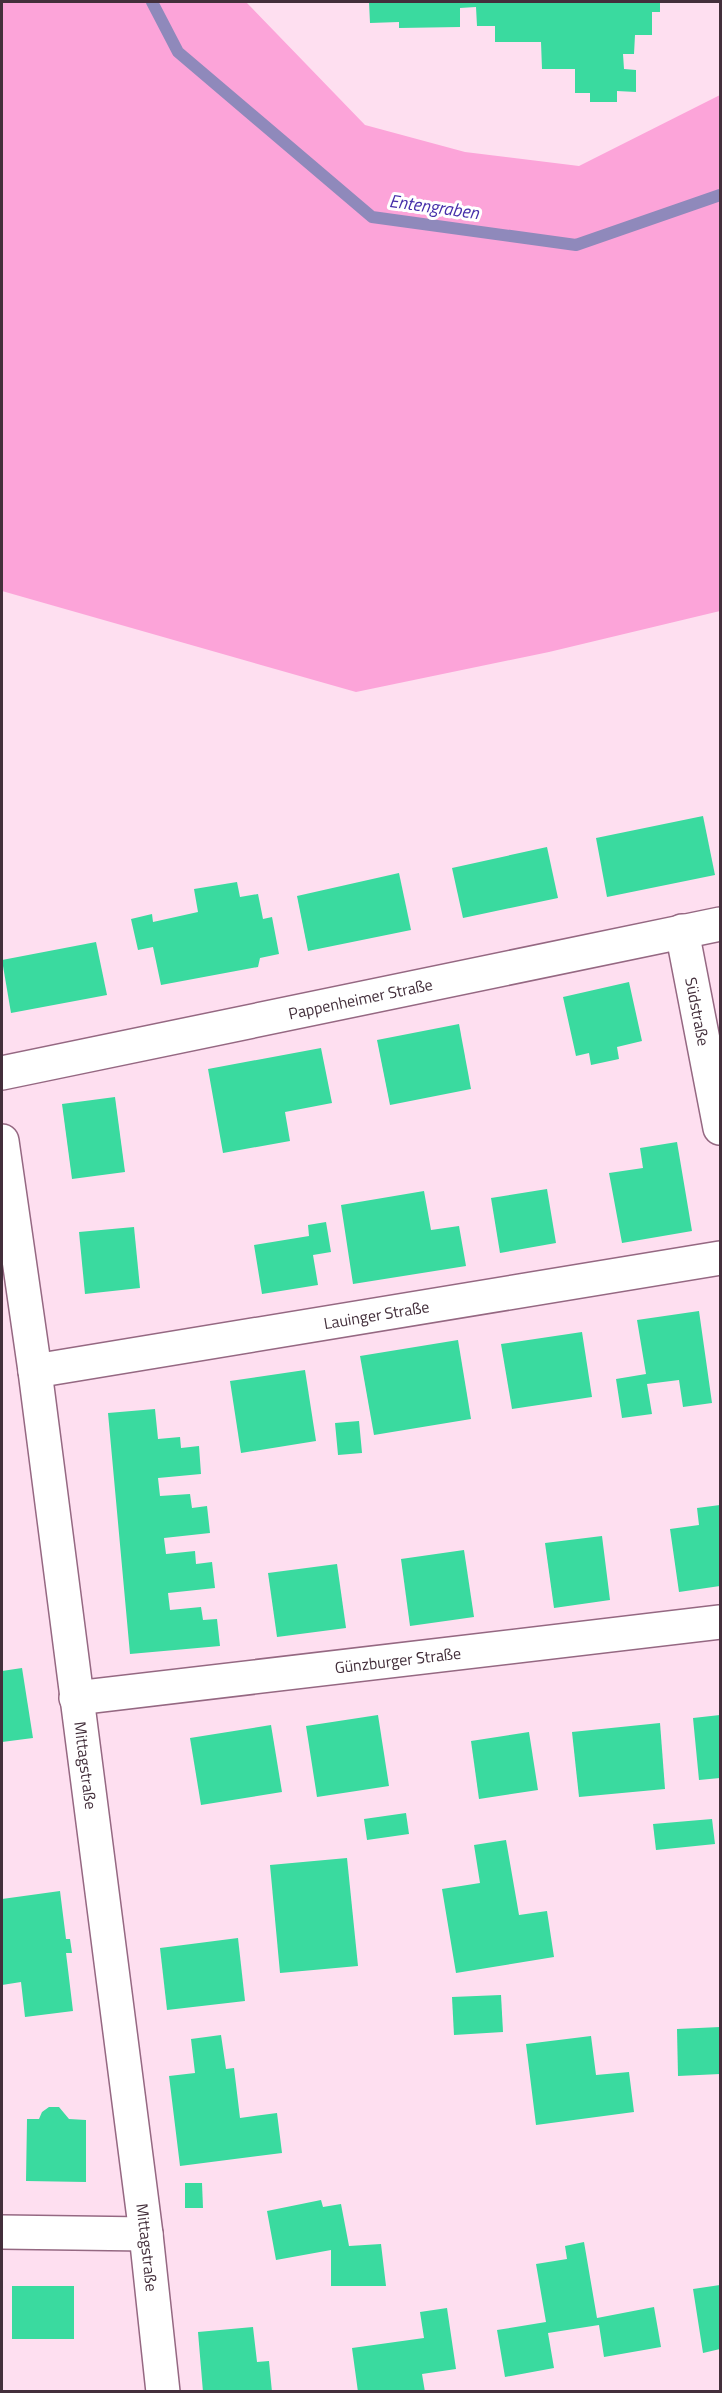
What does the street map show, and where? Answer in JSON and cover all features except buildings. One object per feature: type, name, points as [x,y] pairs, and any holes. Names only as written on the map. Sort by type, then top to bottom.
[{"type":"street","name":"Pappenheimer Straße","points":[[2,1073],[720,924]]},
{"type":"street","name":"Südstraße","points":[[682,931],[720,1128]]},
{"type":"street","name":"Mittagstraße","points":[[2,1141],[146,2234],[163,2391]]},
{"type":"street","name":"Lauinger Straße","points":[[34,1371],[720,1258]]},
{"type":"street","name":"Günzburger Straße","points":[[76,1698],[720,1622]]},
{"type":"street","points":[[2,2232],[146,2234]]},
{"type":"shaded area","points":[[2,2],[246,2],[365,125],[465,152],[579,166],[720,95],[720,611],[549,652],[356,692],[2,591]]},
{"type":"waterway","name":"Entengraben","points":[[152,2],[178,52],[372,217],[576,245],[720,195]]}]
